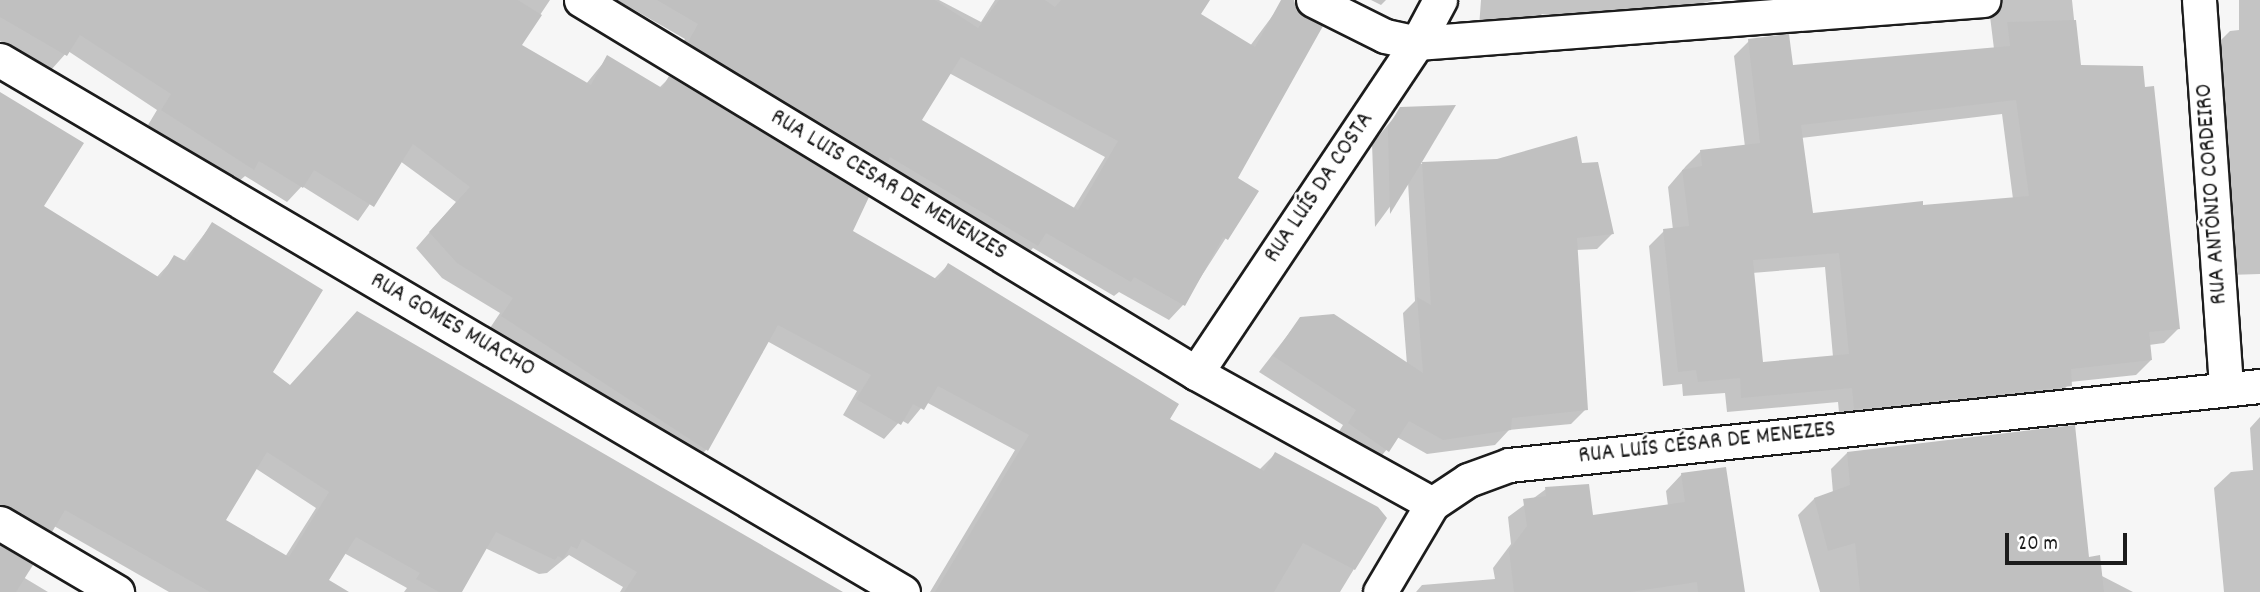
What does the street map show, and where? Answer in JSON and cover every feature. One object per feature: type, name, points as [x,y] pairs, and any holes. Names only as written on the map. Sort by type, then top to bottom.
[{"type":"street","name":"RUA LUIS CESAR DE MENENZES","points":[[581,0],[1196,373]]},
{"type":"street","points":[[1313,0],[1385,36],[1417,43],[1983,0]]},
{"type":"street","name":"RUA LUÍS DA COSTA","points":[[1196,373],[1417,43],[1440,0]]},
{"type":"street","name":"RUA ANTÔNIO CORDEIRO","points":[[2199,0],[2226,389]]},
{"type":"street","name":"RUA GOMES MUACHO","points":[[0,60],[903,592]]},
{"type":"street","points":[[1196,373],[1432,504],[1380,592]]},
{"type":"street","name":"RUA LUÍS CÉSAR DE MENEZES","points":[[1432,504],[1468,480],[1509,465],[2260,386]]},
{"type":"street","points":[[0,523],[117,592]]},
{"type":"building","points":[[0,0],[518,0],[542,15],[522,45],[591,85],[607,55],[662,88],[669,76],[869,197],[853,231],[938,280],[948,263],[1179,404],[1170,419],[1264,471],[1275,452],[1378,507],[1387,518],[1355,570],[1303,543],[1274,592],[935,592],[1029,435],[938,386],[924,410],[913,404],[901,425],[856,399],[871,375],[778,325],[708,451],[501,316],[513,298],[457,263],[429,232],[470,187],[413,144],[374,207],[314,170],[303,188],[259,161],[254,170],[161,110],[171,94],[80,35],[67,56],[0,17]]},
{"type":"building","points":[[657,0],[935,0],[978,28],[999,0],[1045,0],[1055,7],[1061,0],[1210,0],[1201,14],[1255,47],[1281,0],[1294,0],[1297,11],[1323,26],[1238,178],[1259,191],[1228,240],[1223,237],[1185,306],[1134,277],[1131,282],[1046,233],[1038,246],[890,157],[887,163],[688,42],[698,24]],"holes":[[[961,57],[1118,141],[1078,210],[922,120]]]},
{"type":"building","points":[[2076,20],[2081,65],[2143,66],[2145,87],[2154,86],[2180,329],[2149,332],[2152,360],[2071,369],[2072,386],[1854,409],[1852,388],[1741,398],[1740,378],[1698,382],[1696,370],[1678,372],[1663,229],[1689,226],[1682,170],[1702,166],[1700,150],[1760,143],[1748,39],[1789,34],[1793,65],[2010,46],[2007,22]],"holes":[[[2016,100],[2029,196],[1923,205],[1923,201],[1813,213],[1801,125]],[[1839,253],[1849,354],[1763,362],[1753,260]]]},
{"type":"building","points":[[0,92],[84,143],[44,206],[160,278],[174,255],[187,262],[212,222],[323,290],[273,372],[290,385],[357,311],[843,592],[624,592],[637,572],[582,539],[577,549],[571,546],[563,559],[558,556],[555,560],[496,532],[462,592],[439,592],[416,579],[420,573],[356,537],[329,580],[349,592],[210,592],[65,510],[52,532],[0,504]],"holes":[[[267,452],[329,492],[289,557],[226,520]]]},
{"type":"building","points":[[1456,105],[1390,214],[1388,127],[1400,107]]},
{"type":"building","points":[[1577,136],[1582,163],[1598,162],[1614,234],[1577,238],[1588,410],[1512,418],[1511,430],[1443,440],[1409,421],[1389,452],[1348,423],[1356,410],[1273,356],[1300,317],[1334,314],[1423,373],[1417,297],[1431,305],[1422,162],[1497,159]]},
{"type":"building","points":[[2075,425],[2089,557],[2100,555],[2104,592],[1860,592],[1855,543],[1828,551],[1814,498],[1850,485],[1847,452]]},
{"type":"building","points":[[1726,467],[1745,592],[1698,592],[1697,582],[1630,592],[1514,592],[1509,550],[1527,526],[1523,499],[1546,496],[1545,487],[1589,484],[1593,515],[1685,502],[1681,473]]},
{"type":"building","points":[[0,545],[33,565],[16,592],[0,592]]}]
